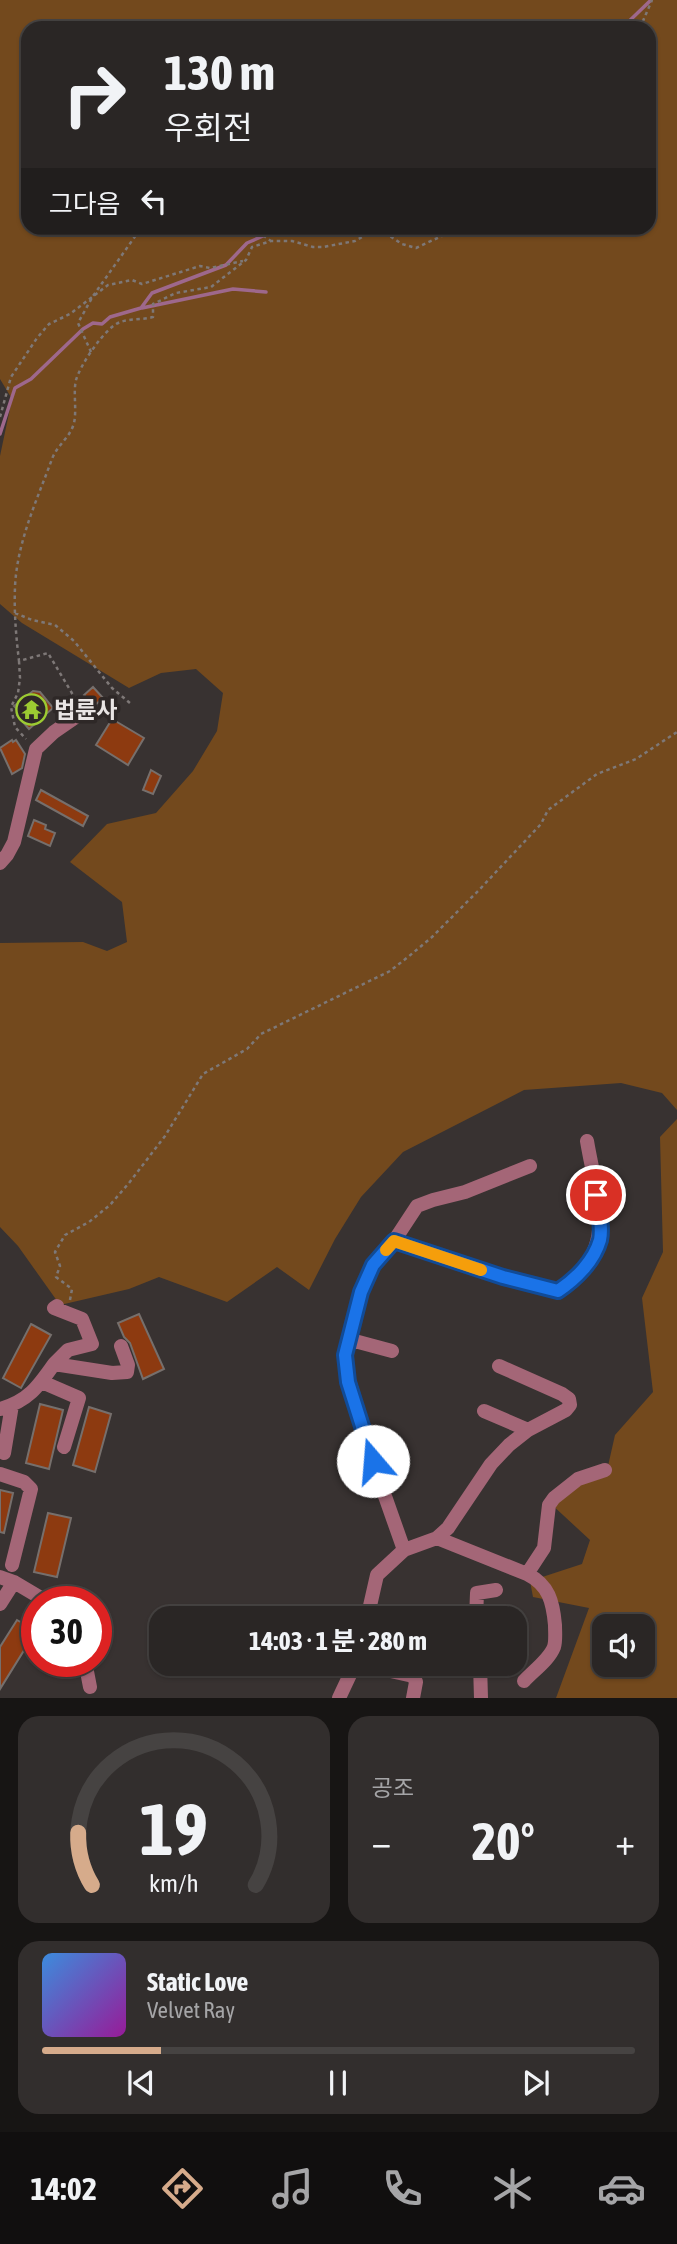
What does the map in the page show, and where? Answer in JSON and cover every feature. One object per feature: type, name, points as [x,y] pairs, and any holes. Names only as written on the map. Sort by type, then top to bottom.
[{"type":"street","points":[[0,863],[8,855],[14,842],[36,749],[54,732],[83,712]]},
{"type":"street","points":[[394,1241],[503,1277],[558,1291],[580,1273],[600,1238],[601,1222],[587,1141]]},
{"type":"street","points":[[404,1550],[348,1382],[345,1355],[351,1340],[361,1292],[373,1265],[394,1241],[417,1206],[465,1192],[530,1166]]},
{"type":"street","points":[[4,1453],[6,1407],[20,1403],[68,1350],[92,1344],[82,1319],[54,1308],[59,1302]]},
{"type":"street","points":[[351,1340],[392,1352]]},
{"type":"street","points":[[54,1364],[124,1373],[129,1369],[121,1346]]},
{"type":"street","points":[[370,1606],[377,1575],[404,1550],[438,1538],[448,1528],[491,1464],[509,1445],[528,1430],[570,1405],[569,1399],[562,1394],[499,1366]]},
{"type":"street","points":[[41,1382],[79,1398],[64,1447]]},
{"type":"street","points":[[484,1411],[528,1430]]},
{"type":"street","points":[[527,1574],[544,1548],[549,1505],[554,1498],[578,1479],[605,1470]]},
{"type":"street","points":[[0,1474],[24,1482],[29,1485],[32,1493],[12,1566]]},
{"type":"street","points":[[438,1538],[536,1578],[550,1593],[554,1612],[554,1648],[524,1681]]},
{"type":"street","points":[[0,1604],[7,1579]]},
{"type":"street","points":[[477,1606],[477,1593],[496,1590]]},
{"type":"street","points":[[339,1698],[351,1676]]},
{"type":"street","points":[[413,1676],[416,1682],[413,1698]]},
{"type":"street","points":[[480,1676],[481,1698]]},
{"type":"street","points":[[88,1677],[90,1687]]},
{"type":"path","points":[[643,21],[652,0]]},
{"type":"path","points":[[91,352],[78,323],[93,296],[136,235]]},
{"type":"path","points":[[264,235],[271,241]]},
{"type":"path","points":[[36,749],[15,727],[11,707],[18,693],[20,678],[15,585],[19,557],[32,508],[56,449],[67,439],[74,422],[76,380],[91,352],[115,324],[153,317],[153,304],[176,293],[211,287],[246,260],[252,247],[271,241],[292,241],[323,247],[355,241],[365,235]]},
{"type":"path","points":[[389,235],[402,244],[416,248],[444,235]]},
{"type":"path","points":[[0,417],[11,377],[37,338],[49,324],[70,314],[108,285],[132,280],[142,284],[200,267],[246,260]]},
{"type":"path","points":[[15,612],[32,620],[55,625],[75,641],[112,688],[130,703]]},
{"type":"path","points":[[19,661],[48,653],[83,712]]},
{"type":"path","points":[[59,1302],[70,1300],[72,1289],[56,1277],[60,1266],[55,1252],[65,1235],[89,1222],[110,1205],[129,1183],[165,1136],[203,1074],[247,1049],[261,1034],[390,971],[432,937],[480,889],[541,824],[548,810],[597,774],[636,759],[677,732]]},
{"type":"shaded area","points":[[0,0],[677,0],[677,1110],[662,1093],[621,1083],[524,1090],[403,1152],[361,1197],[335,1239],[309,1290],[277,1267],[227,1302],[159,1277],[129,1289],[60,1305],[18,1246],[0,1227],[0,943],[83,942],[107,951],[127,942],[122,902],[70,862],[107,824],[156,813],[193,771],[217,731],[223,693],[196,669],[161,673],[129,688],[22,623],[0,604],[0,456],[12,399],[0,379]]},
{"type":"shaded area","points":[[677,1119],[677,1698],[556,1698],[589,1608],[533,1597],[530,1581],[582,1564],[590,1540],[550,1503],[608,1466],[615,1435],[653,1392],[642,1298],[663,1252],[660,1137]]},
{"type":"building","points":[[93,687],[103,698],[94,706],[84,695]]},
{"type":"building","points":[[33,691],[40,692],[53,708],[29,729],[17,715],[20,712],[14,706]]},
{"type":"building","points":[[112,719],[144,738],[128,765],[96,745]]},
{"type":"building","points":[[16,740],[25,754],[22,768],[12,774],[0,748]]},
{"type":"building","points":[[151,770],[161,776],[153,794],[143,790]]},
{"type":"building","points":[[41,790],[88,816],[83,826],[36,800]]},
{"type":"building","points":[[34,820],[55,833],[50,846],[28,836]]},
{"type":"building","points":[[139,1314],[164,1369],[143,1379],[130,1343],[118,1323]]},
{"type":"building","points":[[31,1324],[51,1335],[21,1388],[3,1378]]},
{"type":"building","points":[[40,1404],[63,1410],[49,1469],[26,1463]]},
{"type":"building","points":[[89,1407],[111,1414],[95,1472],[73,1465]]},
{"type":"building","points":[[0,1490],[13,1493],[4,1533],[0,1532]]},
{"type":"building","points":[[48,1513],[71,1518],[57,1577],[34,1572]]},
{"type":"building","points":[[17,1620],[21,1622],[21,1655],[0,1689],[0,1647]]},
{"type":"waterway","points":[[629,21],[651,0]]},
{"type":"waterway","points":[[0,434],[15,388],[31,379],[83,329],[93,323],[102,324],[110,317],[141,308],[152,293],[226,265],[247,243],[265,235]]},
{"type":"waterway","points":[[142,308],[233,289],[266,292]]},
{"type":"slow traffic","points":[[386,1250],[394,1241],[481,1270]]},
{"type":"place","name":"법륜사","points":[[31,710]]},
{"type":"route","points":[[373,1461],[345,1367],[345,1355],[351,1340],[361,1292],[373,1265],[394,1241],[503,1277],[558,1291],[580,1273],[600,1238],[601,1222],[596,1195]]}]
